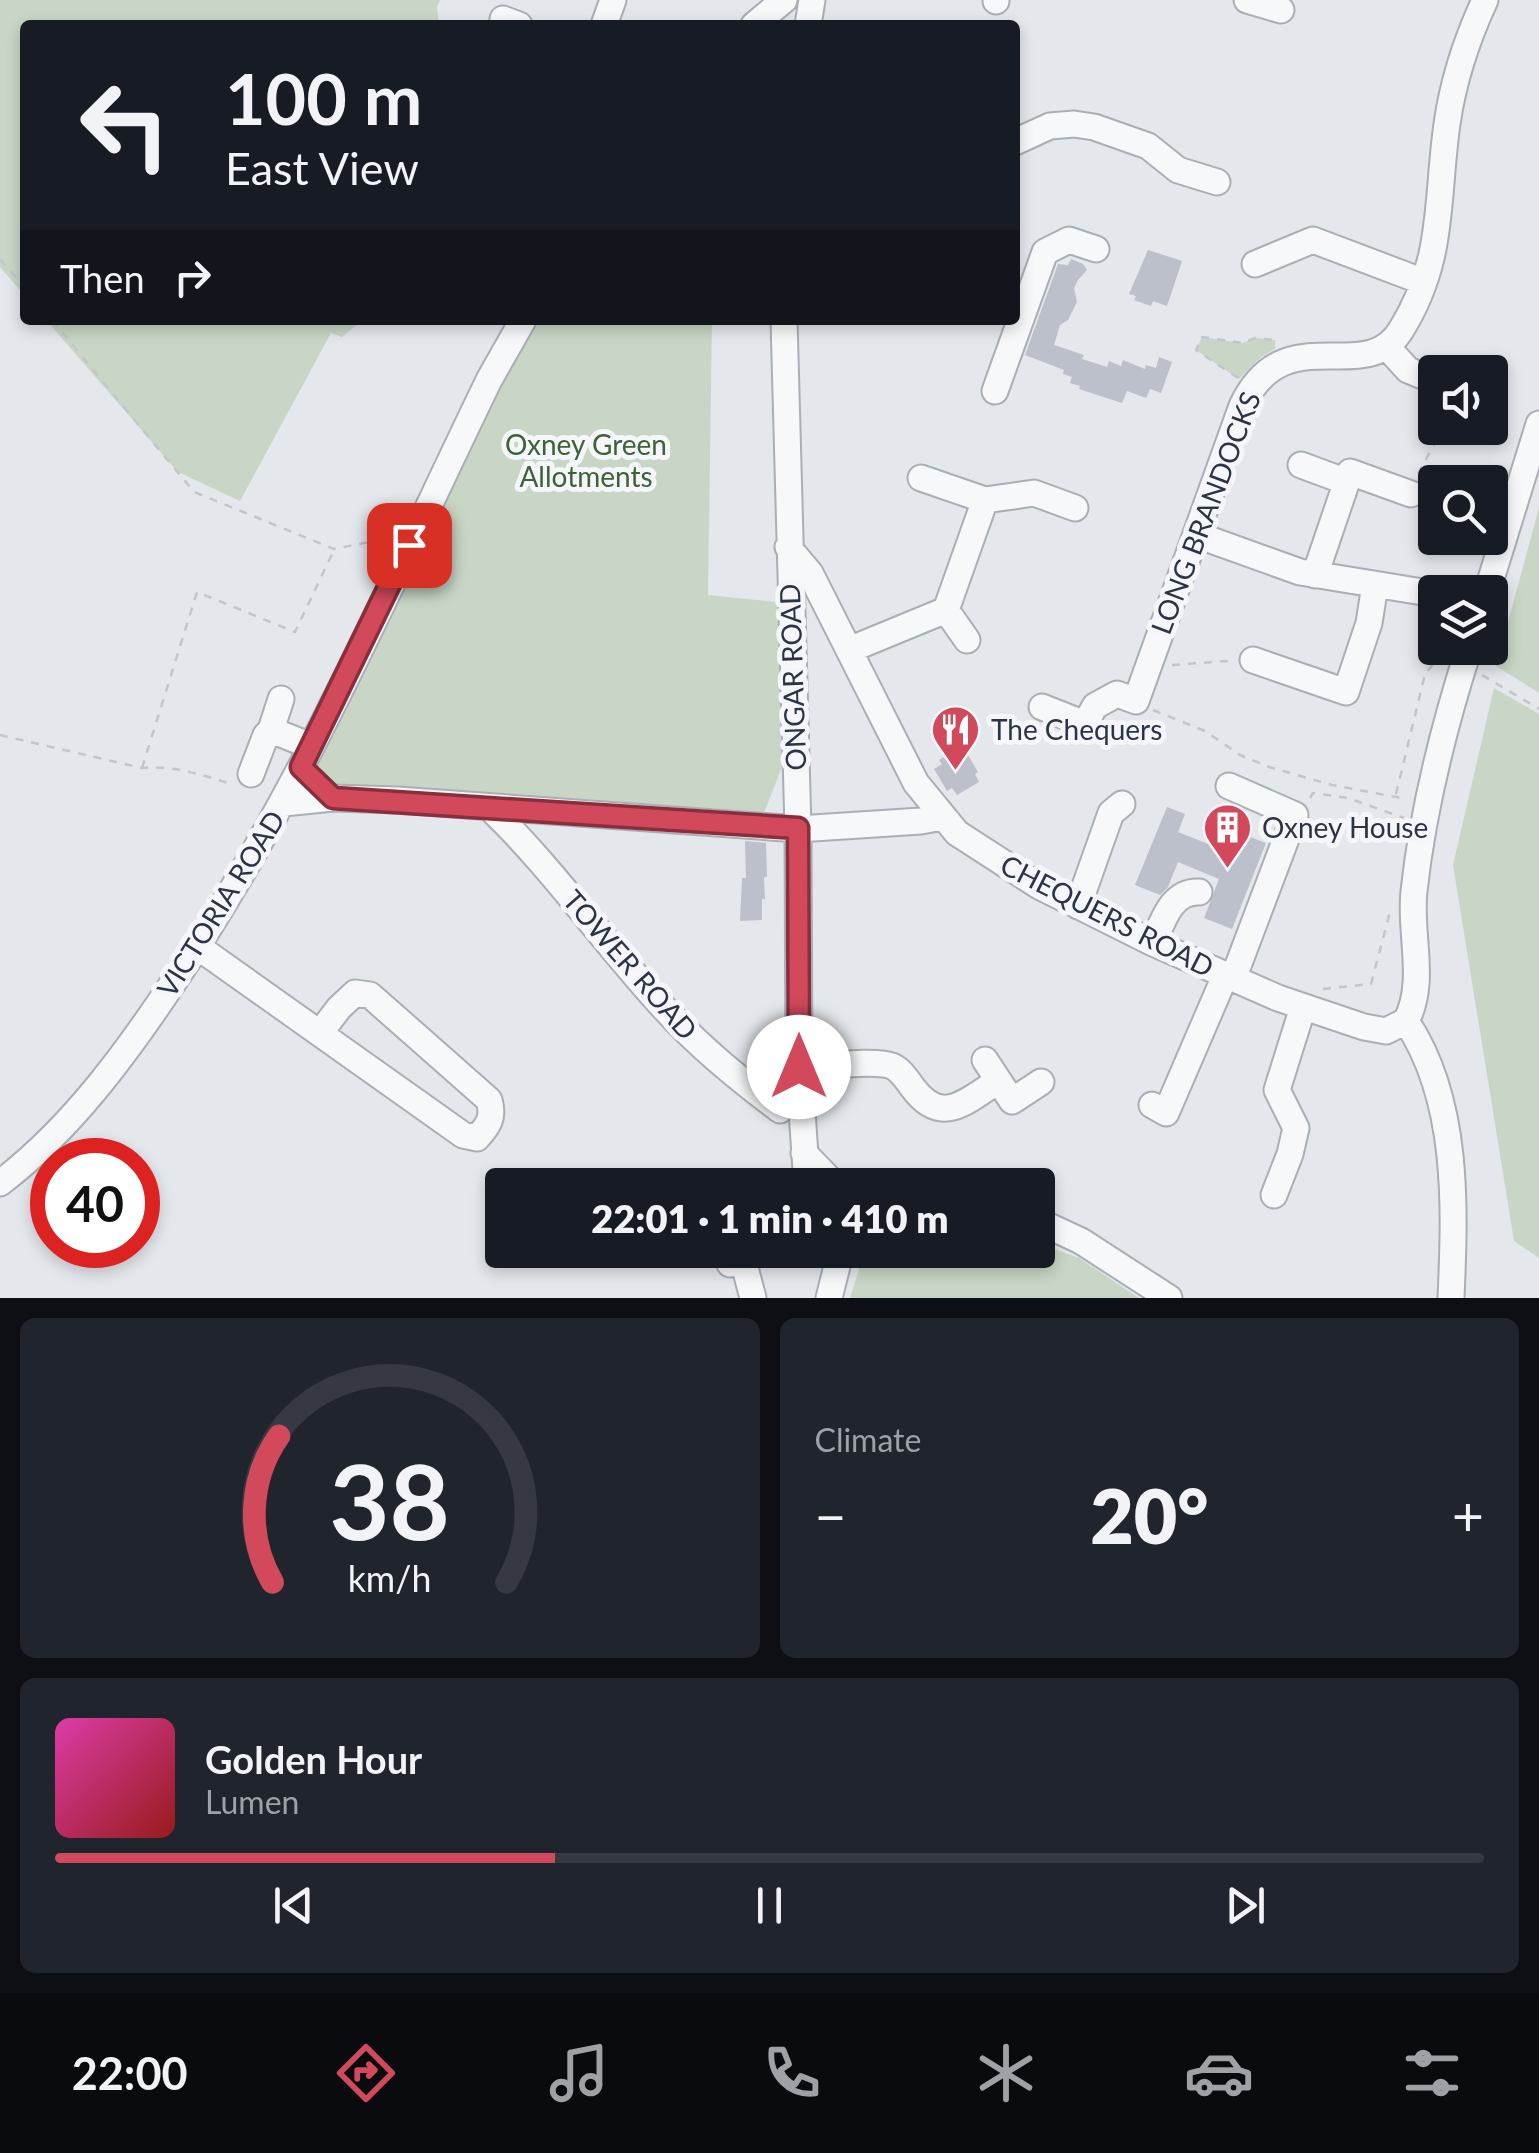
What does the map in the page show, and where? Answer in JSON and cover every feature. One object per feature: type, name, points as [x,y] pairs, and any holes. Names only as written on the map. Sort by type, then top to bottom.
[{"type":"street","points":[[760,20],[784,0]]},
{"type":"street","points":[[1247,0],[1282,10]]},
{"type":"street","points":[[1418,374],[1408,370],[1386,346],[1400,332],[1436,247],[1452,96],[1468,41],[1486,0]]},
{"type":"street","points":[[1020,140],[1050,126],[1094,127],[1148,146],[1178,170],[1217,182]]},
{"type":"street","points":[[1021,290],[1045,252],[1068,240],[1096,249]]},
{"type":"street","points":[[1255,264],[1313,240],[1424,282]]},
{"type":"street","name":"VICTORIA ROAD","points":[[0,1183],[57,1132],[141,1031],[198,946],[284,803],[488,380],[521,325]]},
{"type":"street","name":"ONGAR ROAD","points":[[784,325],[798,828],[799,1067],[805,1168]]},
{"type":"street","points":[[995,392],[1012,325]]},
{"type":"street","name":"LONG BRANDOCKS","points":[[1136,701],[1250,389],[1277,364],[1294,358],[1367,354],[1386,346]]},
{"type":"street","points":[[1492,575],[1539,424]]},
{"type":"street","points":[[1301,465],[1347,482]]},
{"type":"street","points":[[1314,576],[1350,472],[1411,494]]},
{"type":"street","points":[[921,478],[984,500],[1034,493],[1075,508]]},
{"type":"street","points":[[848,650],[946,610],[984,500]]},
{"type":"street","points":[[1197,535],[1314,576],[1418,591]]},
{"type":"street","name":"CHEQUERS ROAD","points":[[788,547],[810,573],[916,783],[957,832],[1005,866],[1078,906],[1229,977],[1308,999],[1386,1032],[1406,1021]]},
{"type":"street","points":[[1253,660],[1346,692],[1369,623],[1376,585]]},
{"type":"street","points":[[946,610],[967,640]]},
{"type":"street","points":[[1451,1298],[1452,1201],[1444,1110],[1419,1040],[1406,1021],[1416,993],[1413,894],[1458,665]]},
{"type":"street","points":[[1042,707],[1085,724],[1095,706],[1117,694],[1136,701]]},
{"type":"street","points":[[245,780],[271,730],[281,700]]},
{"type":"street","points":[[271,730],[306,757],[333,798]]},
{"type":"street","points":[[1152,1105],[1166,1114],[1229,977],[1295,815],[1229,786]]},
{"type":"street","points":[[284,803],[333,798],[798,828],[922,821],[942,816]]},
{"type":"street","points":[[1078,906],[1111,814],[1122,804]]},
{"type":"street","name":"TOWER ROAD","points":[[491,808],[528,844],[664,1009],[722,1067],[780,1110]]},
{"type":"street","points":[[1153,943],[1173,902],[1190,892],[1199,892]]},
{"type":"street","points":[[198,946],[462,1135],[478,1138],[488,1126],[493,1112],[489,1100],[370,995],[354,993],[320,1033]]},
{"type":"street","points":[[1274,1195],[1296,1128],[1277,1090],[1308,999]]},
{"type":"street","points":[[799,1067],[873,1062],[891,1065],[926,1105],[941,1110],[956,1106],[998,1080],[1041,1082]]},
{"type":"street","points":[[804,1153],[819,1168]]},
{"type":"street","points":[[1055,1230],[1080,1241],[1169,1298]]},
{"type":"street","points":[[739,1268],[752,1298]]},
{"type":"path","points":[[0,259],[20,282]]},
{"type":"path","points":[[56,325],[194,492],[334,549],[369,542],[409,545]]},
{"type":"path","points":[[1250,389],[1196,350],[1202,337],[1242,343],[1255,338],[1275,340],[1277,364]]},
{"type":"path","points":[[1411,494],[1432,445]]},
{"type":"path","points":[[142,768],[197,592],[295,632],[334,549]]},
{"type":"path","points":[[1151,661],[1172,665],[1226,661],[1240,667],[1253,660]]},
{"type":"path","points":[[1395,796],[1425,674],[1432,665]]},
{"type":"path","points":[[1478,665],[1539,709]]},
{"type":"path","points":[[1136,701],[1204,731],[1240,756],[1318,782],[1429,803]]},
{"type":"path","points":[[0,735],[142,768],[245,780]]},
{"type":"path","points":[[1295,815],[1307,806],[1318,782]]},
{"type":"path","points":[[1313,792],[1328,798],[1348,798],[1406,819]]},
{"type":"path","points":[[1308,999],[1371,984],[1391,908]]},
{"type":"green space","points":[[0,0],[440,0],[438,20],[20,20],[20,290],[0,267]]},
{"type":"green space","points":[[50,325],[357,325],[342,337],[331,333],[240,501],[178,472]]},
{"type":"green space","name":"Oxney Green Allotments","points":[[521,325],[712,325],[708,595],[777,602],[783,764],[763,816],[309,785],[284,803]]},
{"type":"green space","points":[[1202,337],[1242,343],[1255,338],[1275,340],[1275,349],[1239,379],[1196,350]]},
{"type":"green space","points":[[1539,508],[1539,693],[1496,666],[1508,665],[1508,622]]},
{"type":"green space","points":[[1494,688],[1539,714],[1539,1258],[1514,1241],[1453,865]]},
{"type":"green space","points":[[1055,1249],[1079,1258],[1139,1298],[850,1298],[859,1268],[1055,1268]]},
{"type":"building","points":[[1148,250],[1182,261],[1167,306],[1153,301],[1151,306],[1129,294]]},
{"type":"building","points":[[1071,259],[1087,270],[1074,288],[1077,302],[1068,320],[1060,325],[1054,345],[1107,367],[1109,361],[1121,366],[1123,360],[1145,369],[1146,365],[1156,368],[1159,357],[1172,362],[1161,393],[1150,389],[1146,398],[1127,391],[1122,403],[1079,389],[1080,386],[1070,383],[1072,377],[1063,374],[1064,370],[1025,355],[1058,264],[1068,265]]},
{"type":"building","name":"The Chequers","points":[[951,752],[957,762],[968,755],[978,772],[975,774],[979,782],[957,795],[952,788],[947,791],[934,769]]},
{"type":"building","name":"Oxney House","points":[[1167,807],[1185,814],[1178,832],[1231,853],[1239,833],[1266,843],[1232,929],[1204,918],[1219,879],[1178,862],[1168,887],[1160,895],[1135,885]]},
{"type":"building","points":[[745,841],[766,843],[762,920],[740,921],[742,878],[746,878]]},
{"type":"place","name":"The Chequers","points":[[956,772]]},
{"type":"place","name":"Oxney House","points":[[1227,870]]},
{"type":"route","points":[[409,545],[301,767],[333,798],[798,828],[799,1067]]}]
